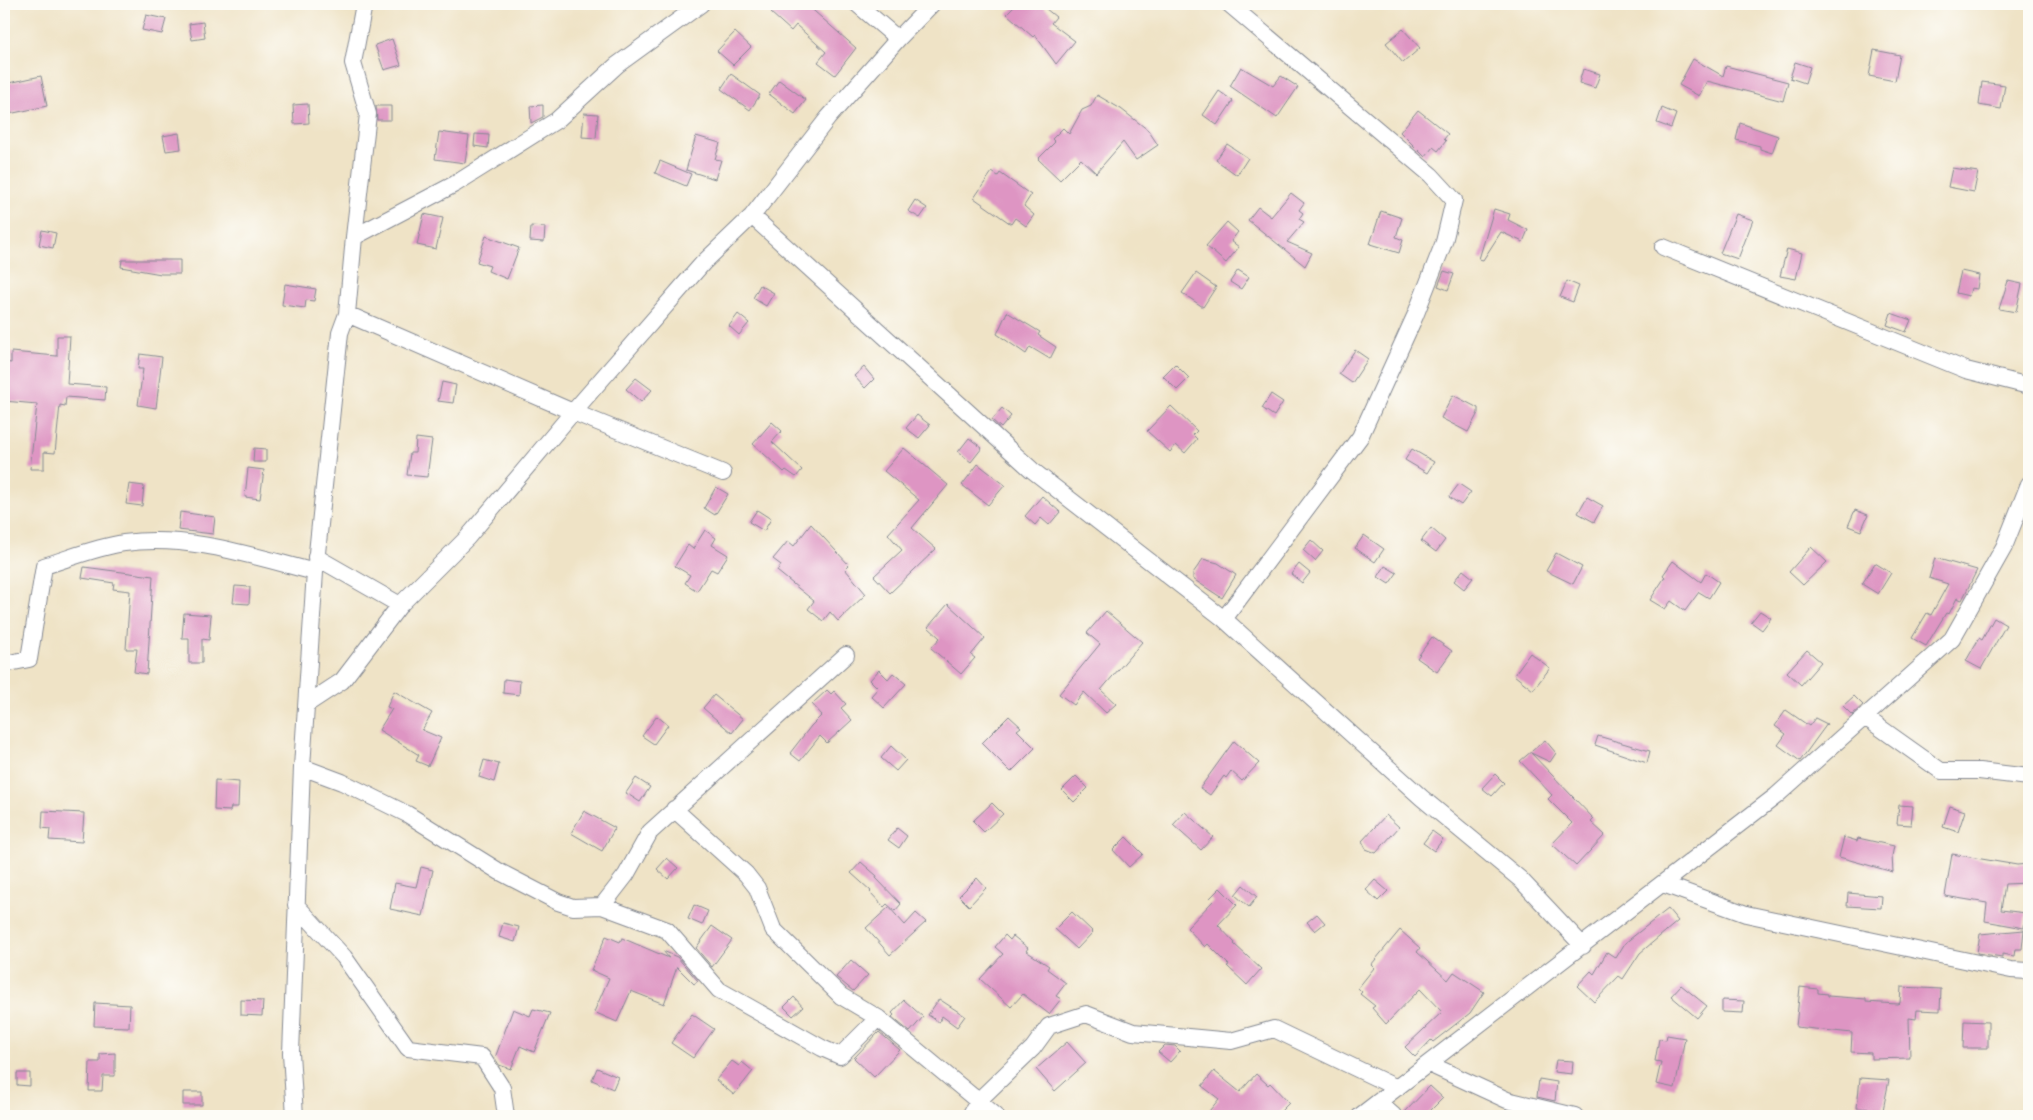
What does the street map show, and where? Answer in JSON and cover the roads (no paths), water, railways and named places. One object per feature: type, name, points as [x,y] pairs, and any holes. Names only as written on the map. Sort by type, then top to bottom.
[{"type":"street","points":[[294,1116],[291,1053],[302,767],[316,564],[340,333],[347,314],[368,114],[353,63],[364,4]]},
{"type":"street","points":[[354,237],[455,184],[557,120],[617,65],[701,4]]},
{"type":"street","points":[[857,4],[898,39]]},
{"type":"street","points":[[307,704],[342,681],[400,605],[467,538],[573,412],[703,263],[752,216],[828,118],[898,39],[932,4]]},
{"type":"street","points":[[1224,619],[1360,436],[1415,316],[1444,242],[1454,200],[1431,175],[1229,4]]},
{"type":"street","points":[[752,216],[1032,470],[1224,619],[1422,798],[1520,879],[1583,946]]},
{"type":"street","points":[[1663,247],[1966,370],[2029,386]]},
{"type":"street","points":[[347,314],[573,412],[723,473]]},
{"type":"street","points":[[1360,1116],[1776,796],[1952,639],[2004,547],[2029,484]]},
{"type":"street","points":[[4,664],[29,659],[44,566],[122,543],[160,540],[191,542],[316,564],[400,605]]},
{"type":"street","points":[[602,906],[626,875],[650,832],[846,655]]},
{"type":"street","points":[[1865,717],[1942,771],[1979,771],[2029,777]]},
{"type":"street","points":[[302,767],[342,782],[407,814],[500,872],[558,902],[573,907],[602,906],[667,930],[719,990],[822,1048],[840,1056],[878,1018]]},
{"type":"street","points":[[674,809],[746,874],[757,888],[773,929],[841,996],[878,1018],[996,1116]]},
{"type":"street","points":[[1663,884],[1746,914],[2002,968],[2029,971]]},
{"type":"street","points":[[296,905],[344,957],[408,1048],[482,1057],[502,1088],[506,1116]]},
{"type":"street","points":[[970,1116],[978,1101],[1033,1048],[1049,1026],[1086,1014],[1134,1032],[1215,1040],[1231,1041],[1274,1030],[1397,1088]]},
{"type":"street","points":[[1429,1064],[1507,1100],[1575,1116]]},
{"type":"street","points":[[1378,1102],[1394,1116]]}]
